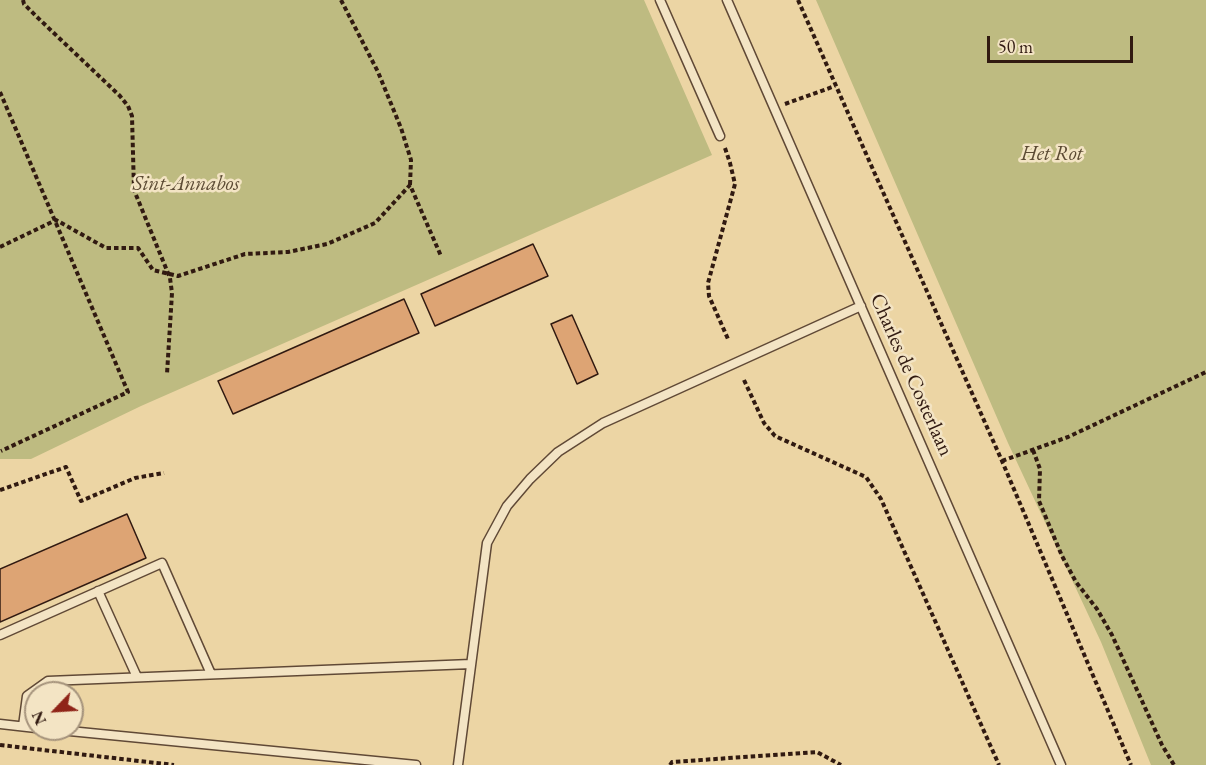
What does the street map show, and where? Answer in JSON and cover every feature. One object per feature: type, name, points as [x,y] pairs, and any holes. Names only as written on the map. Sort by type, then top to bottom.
[{"type":"lane","points":[[660,0],[720,136]]},
{"type":"lane","name":"Charles de Costerlaan","points":[[727,0],[1061,765]]},
{"type":"lane","points":[[458,765],[487,543],[507,506],[543,464],[573,441],[603,423],[861,306]]},
{"type":"lane","points":[[0,635],[162,563],[211,674]]},
{"type":"lane","points":[[99,591],[137,677]]},
{"type":"lane","points":[[0,724],[23,726],[27,696],[48,681],[471,664]]},
{"type":"lane","points":[[84,732],[416,765]]},
{"type":"path","points":[[23,0],[37,17],[120,96],[132,116],[134,190],[168,274],[172,293],[166,374]]},
{"type":"path","points":[[341,0],[378,72],[401,128],[411,160],[410,185],[441,256]]},
{"type":"path","points":[[798,0],[1002,461],[1131,765]]},
{"type":"path","points":[[774,108],[835,86]]},
{"type":"path","points":[[0,92],[128,392],[1,451]]},
{"type":"path","points":[[728,339],[710,296],[708,283],[735,184],[730,163]]},
{"type":"path","points":[[56,220],[106,248],[138,248],[153,270],[178,276],[245,254],[288,252],[327,244],[375,223],[410,185]]},
{"type":"path","points":[[0,247],[56,220]]},
{"type":"path","points":[[1002,461],[1068,437],[1206,372]]},
{"type":"path","points":[[744,380],[764,423],[775,436],[866,477],[881,499],[999,765]]},
{"type":"path","points":[[1033,450],[1040,469],[1039,501],[1062,556],[1076,582],[1097,609],[1112,635],[1162,745],[1174,765]]},
{"type":"path","points":[[0,490],[66,467],[81,501],[135,478],[164,473]]},
{"type":"path","points":[[0,745],[174,765]]},
{"type":"path","points":[[669,765],[672,762],[817,752],[842,765]]},
{"type":"green space","name":"Sint-Annabos","points":[[0,0],[644,0],[712,155],[141,406],[31,459],[0,459]]},
{"type":"green space","name":"Het Rot","points":[[816,0],[1206,0],[1206,765],[1151,765],[1101,642],[1008,443]]},
{"type":"building","points":[[533,244],[548,276],[435,326],[421,294]]},
{"type":"building","points":[[404,299],[419,333],[233,414],[218,381]]},
{"type":"building","points":[[572,315],[598,374],[577,384],[551,324]]},
{"type":"building","points":[[127,514],[146,558],[0,622],[0,569]]}]
